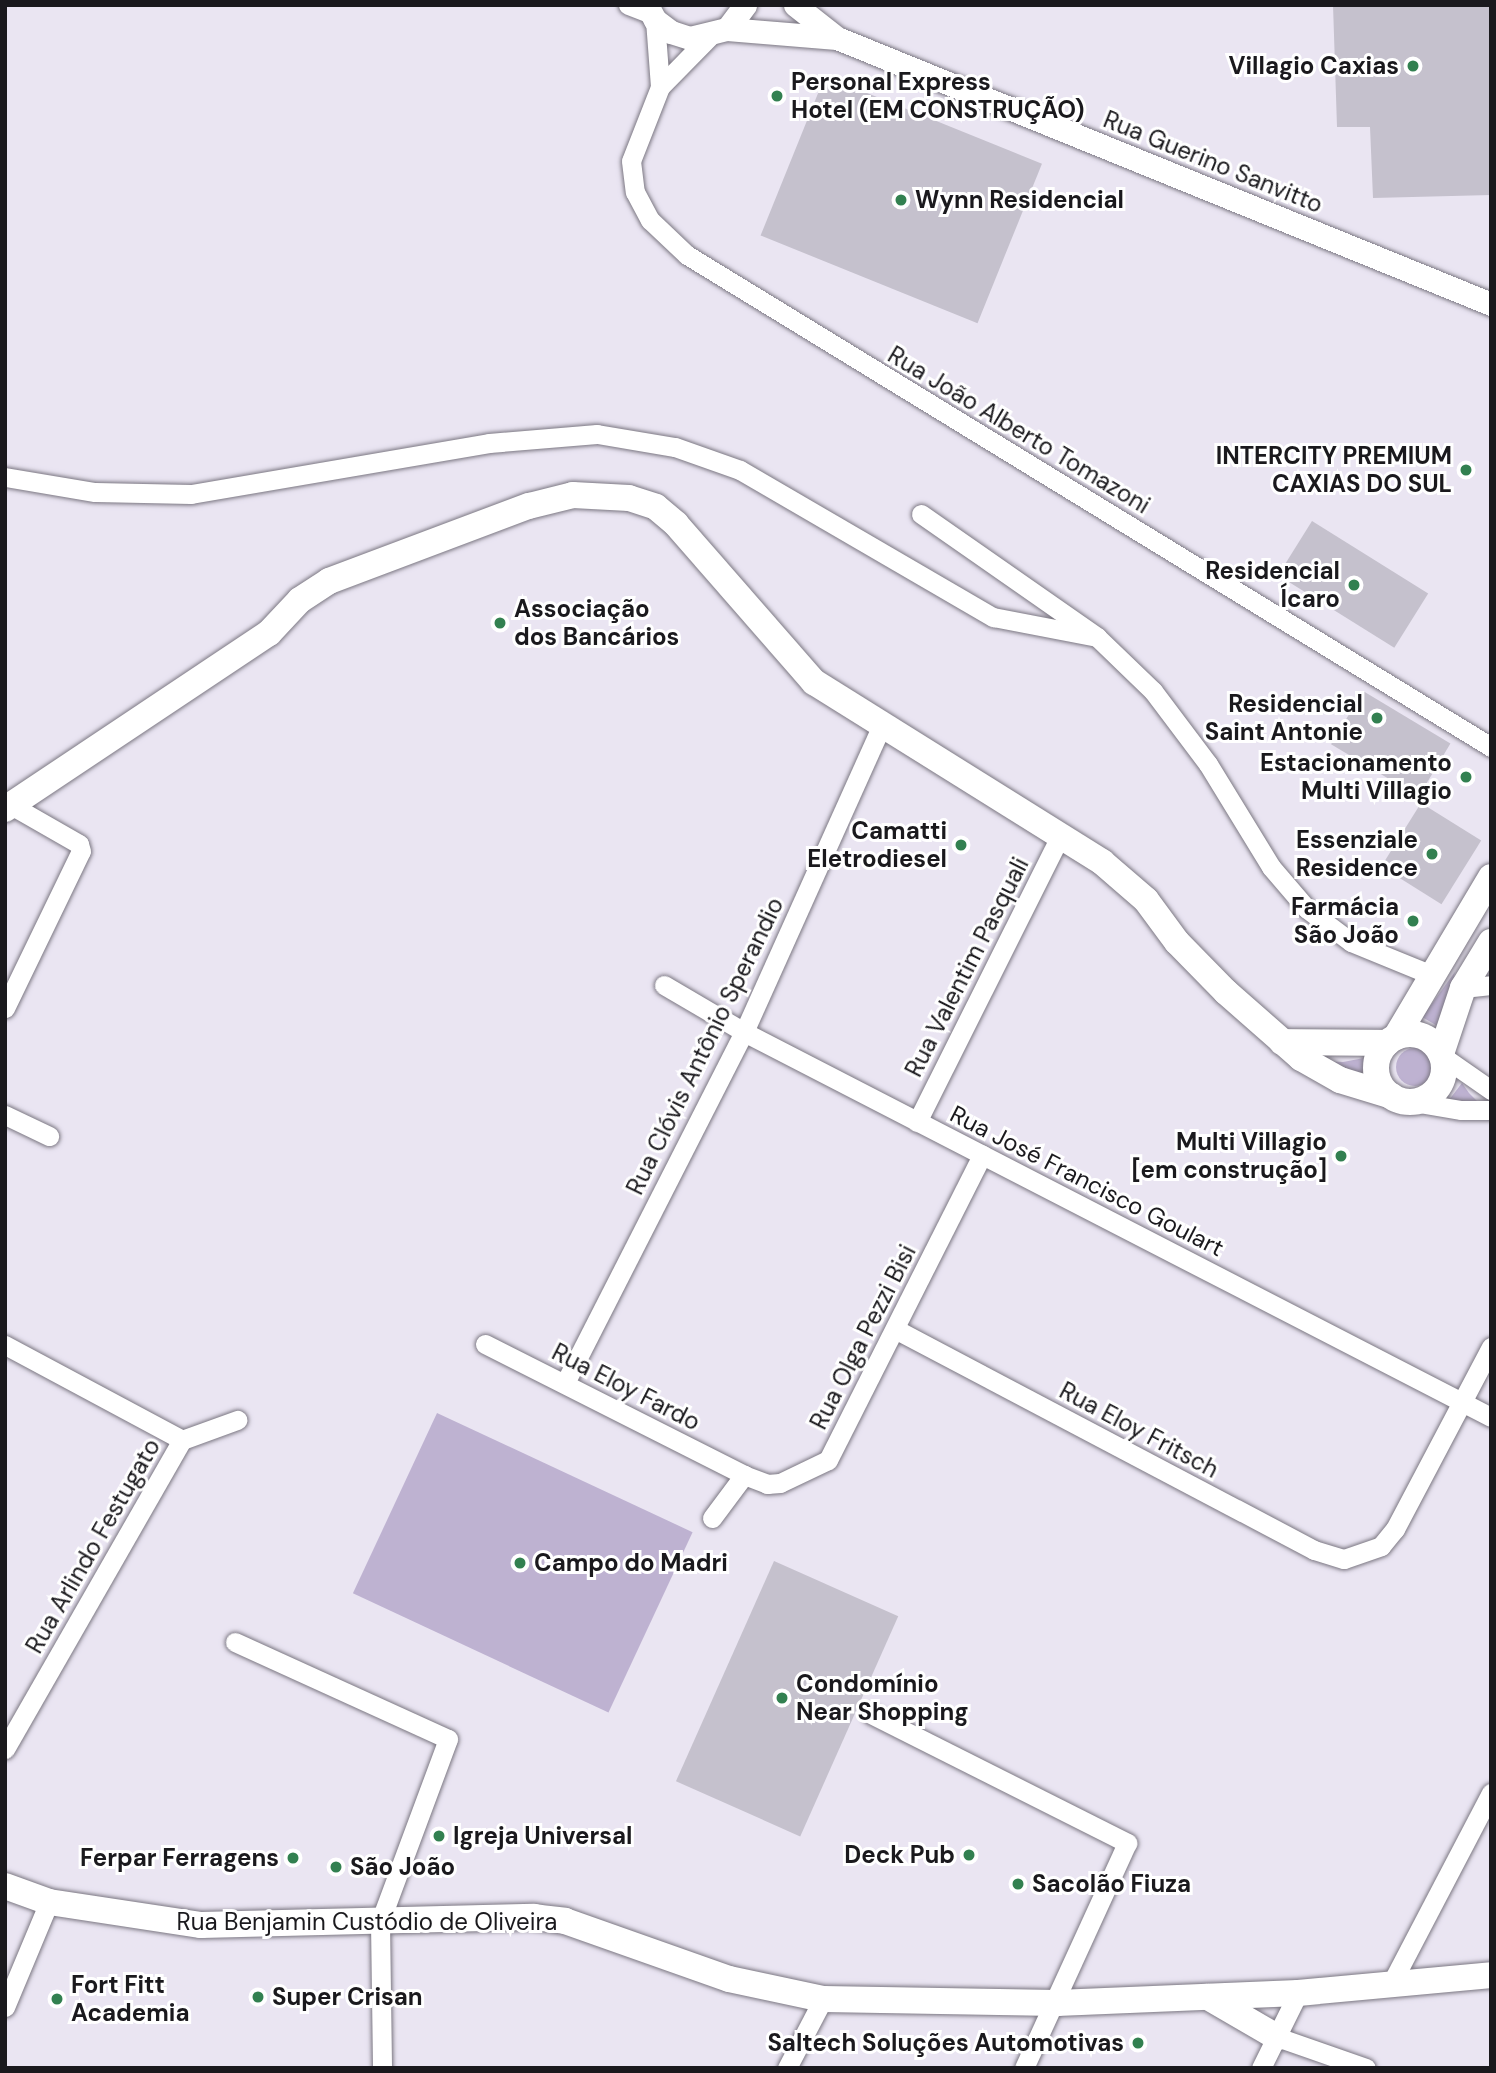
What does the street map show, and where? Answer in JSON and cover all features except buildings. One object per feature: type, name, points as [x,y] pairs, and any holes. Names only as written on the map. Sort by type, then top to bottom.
[{"type":"main road","points":[[8,807],[269,634],[300,600],[329,581],[529,506],[573,495],[614,495],[656,507],[814,682],[881,727],[1102,862],[1146,900],[1177,942],[1282,1042],[1340,1080],[1402,1099],[1425,1098],[1441,1081],[1441,1055],[1463,988],[1491,942]]},
{"type":"main road","points":[[1402,1099],[1376,1070],[1491,877]]},
{"type":"main road","points":[[1282,1042],[1392,1040],[1417,1035],[1441,1055]]},
{"type":"main road","name":"Rua Benjamin Custódio de Oliveira","points":[[5,1886],[49,1902],[201,1925],[534,1917],[565,1921],[729,1979],[822,1999],[1057,2003],[1298,1993],[1491,1975]]},
{"type":"main road","points":[[1208,1997],[1277,2037]]},
{"type":"street","points":[[628,5],[651,13]]},
{"type":"street","points":[[718,33],[745,5]]},
{"type":"street","name":"Rua Guerino Sanvitto","points":[[795,5],[837,38],[1491,304]]},
{"type":"street","name":"Rua Guerino Sanvitto","points":[[651,13],[671,32],[690,38],[718,33],[837,38]]},
{"type":"street","name":"Rua João Alberto Tomazoni","points":[[651,13],[660,87]]},
{"type":"street","name":"Rua João Alberto Tomazoni","points":[[718,33],[660,87],[631,161],[635,192],[650,220],[687,255],[1491,747]]},
{"type":"street","points":[[5,477],[95,492],[191,494],[489,443],[597,434],[675,447],[740,470],[993,617],[1097,636]]},
{"type":"street","points":[[921,514],[1097,636],[1153,691],[1208,765],[1271,867],[1307,909],[1351,942],[1432,975]]},
{"type":"street","name":"Rua Clóvis Antônio Sperandio","points":[[565,1383],[744,1032],[881,727]]},
{"type":"street","points":[[5,1008],[81,851],[79,844],[8,807]]},
{"type":"street","name":"Rua Valentim Pasquali","points":[[917,1122],[1061,835]]},
{"type":"street","name":"Rua José Francisco Goulart","points":[[664,985],[744,1032],[1491,1417]]},
{"type":"street","points":[[1463,988],[1491,985]]},
{"type":"street","points":[[1441,1055],[1491,1090]]},
{"type":"street","points":[[1402,1099],[1461,1110],[1491,1110]]},
{"type":"street","points":[[5,1115],[49,1136]]},
{"type":"street","name":"Rua Olga Pezzi Bisi","points":[[744,1475],[767,1484],[780,1483],[828,1460],[982,1155]]},
{"type":"street","name":"Rua Eloy Fritsch","points":[[895,1329],[1314,1550],[1344,1559],[1381,1546],[1395,1529],[1462,1402]]},
{"type":"street","name":"Rua Eloy Fardo","points":[[485,1344],[744,1475]]},
{"type":"street","points":[[5,1345],[182,1440],[237,1420]]},
{"type":"street","points":[[1462,1402],[1491,1347]]},
{"type":"street","name":"Rua Arlindo Festugato","points":[[5,1749],[182,1440]]},
{"type":"street","points":[[712,1518],[744,1475]]},
{"type":"street","points":[[234,1642],[447,1739],[380,1922],[382,2068]]},
{"type":"street","points":[[871,1714],[1127,1843],[1057,2003],[1024,2068]]},
{"type":"street","points":[[1390,1986],[1491,1793]]},
{"type":"street","points":[[5,2007],[8,1989],[49,1902]]},
{"type":"street","points":[[1261,2068],[1298,1993]]},
{"type":"street","points":[[787,2068],[822,1999]]},
{"type":"street","points":[[1277,2037],[1366,2068]]},
{"type":"shaded area","points":[[1455,972],[1441,1028],[1422,1017]]},
{"type":"shaded area","points":[[1415,1048],[1429,1053],[1434,1067],[1429,1081],[1415,1086],[1401,1081],[1396,1067],[1401,1053]]},
{"type":"shaded area","points":[[1364,1058],[1367,1082],[1316,1061],[1343,1062]]},
{"type":"shaded area","points":[[1462,1083],[1469,1093],[1479,1103],[1449,1100]]},
{"type":"shaded area","name":"Campo do Madri","points":[[437,1413],[693,1532],[608,1713],[353,1593]]},
{"type":"place","name":"Villagio Caxias","points":[[1413,66]]},
{"type":"place","name":"Personal Express Hotel (EM CONSTRUÇÃO)","points":[[777,96]]},
{"type":"place","name":"Wynn Residencial","points":[[901,200]]},
{"type":"place","name":"INTERCITY PREMIUM CAXIAS DO SUL","points":[[1466,470]]},
{"type":"place","name":"Residencial Ícaro","points":[[1354,585]]},
{"type":"place","name":"Associação dos Bancários","points":[[500,623]]},
{"type":"place","name":"Residencial Saint Antonie","points":[[1377,718]]},
{"type":"place","name":"Estacionamento Multi Villagio","points":[[1466,777]]},
{"type":"place","name":"Camatti Eletrodiesel","points":[[961,845]]},
{"type":"place","name":"Essenziale Residence","points":[[1432,854]]},
{"type":"place","name":"Farmácia São João","points":[[1413,921]]},
{"type":"place","name":"Multi Villagio [em construção]","points":[[1341,1156]]},
{"type":"place","name":"Campo do Madri","points":[[520,1563]]},
{"type":"place","name":"Condomínio Near Shopping","points":[[782,1698]]},
{"type":"place","name":"Igreja Universal","points":[[439,1836]]},
{"type":"place","name":"Deck Pub","points":[[969,1855]]},
{"type":"place","name":"Ferpar Ferragens","points":[[293,1858]]},
{"type":"place","name":"São João","points":[[336,1867]]},
{"type":"place","name":"Sacolão Fiuza","points":[[1018,1884]]},
{"type":"place","name":"Super Crisan","points":[[258,1997]]},
{"type":"place","name":"Fort Fitt Academia","points":[[57,1999]]},
{"type":"place","name":"Saltech Soluções Automotivas","points":[[1138,2043]]}]
